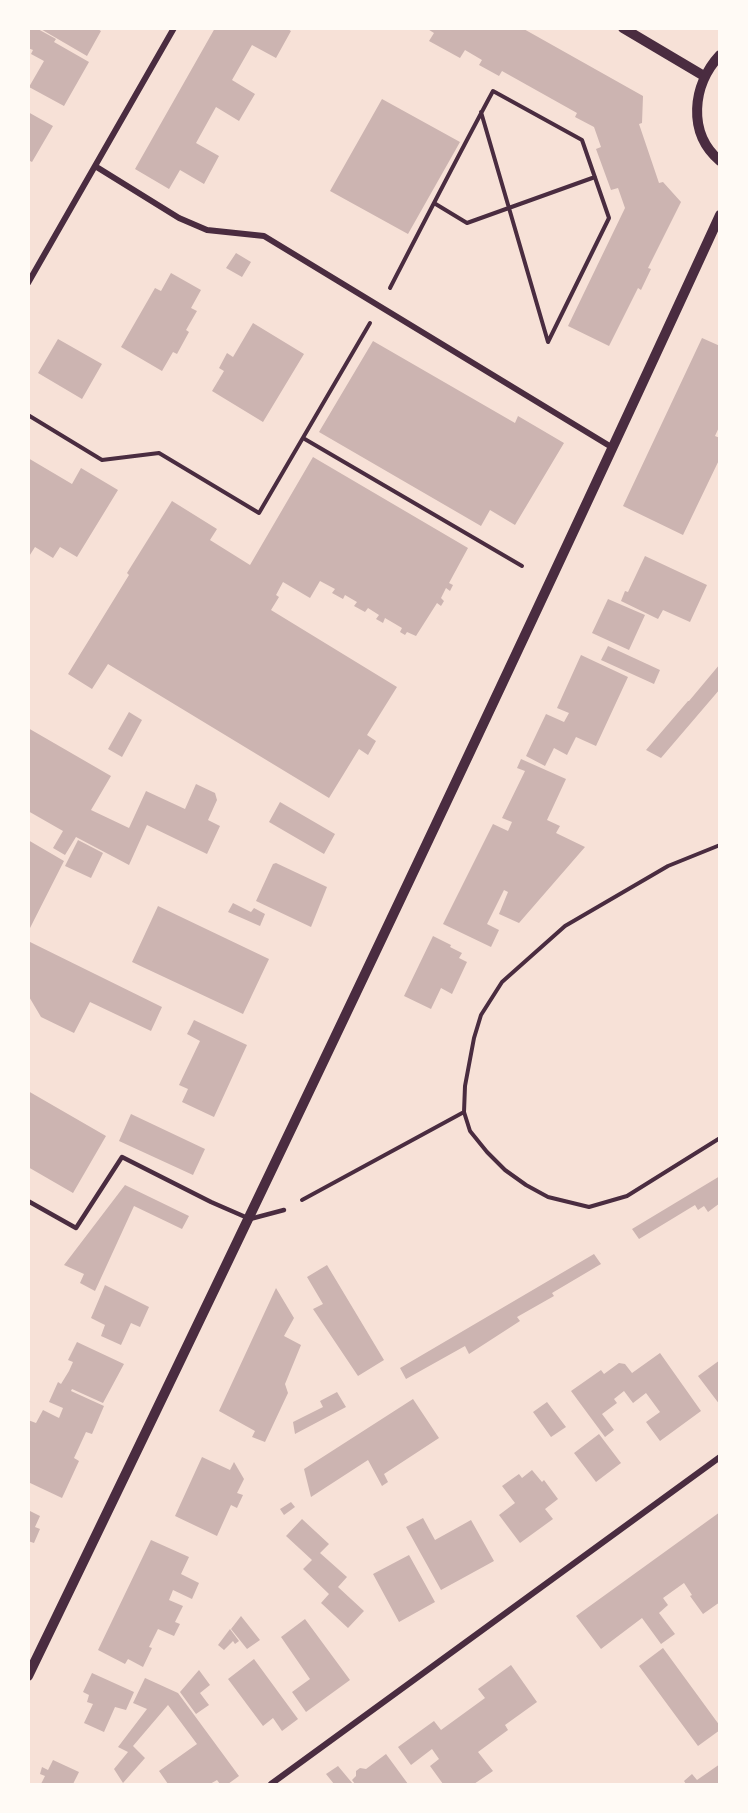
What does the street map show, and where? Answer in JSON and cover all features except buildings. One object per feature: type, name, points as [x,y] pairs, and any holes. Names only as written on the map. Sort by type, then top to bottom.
[{"type":"street","points":[[29,279],[174,28]]},
{"type":"street","points":[[623,28],[704,76]]},
{"type":"street","points":[[720,56],[710,65],[704,76],[696,102],[697,122],[703,141],[720,161]]},
{"type":"street","points":[[95,166],[179,218],[207,230],[264,236],[613,448]]},
{"type":"street","points":[[28,1676],[250,1219],[613,448],[720,215]]},
{"type":"street","points":[[271,1785],[720,1457]]},
{"type":"lane","points":[[28,1200],[76,1228],[122,1157],[250,1219],[284,1210]]},
{"type":"path","points":[[28,415],[102,460],[159,453],[259,513],[380,307],[481,112],[493,91],[582,140],[609,218],[548,342],[481,112]]},
{"type":"path","points":[[434,203],[467,223],[595,177]]},
{"type":"path","points":[[303,438],[522,566]]},
{"type":"path","points":[[720,844],[668,866],[565,926],[502,982],[481,1015],[474,1038],[465,1086],[464,1112],[471,1131],[505,1170],[548,1197],[590,1207],[627,1196],[720,1138]]},
{"type":"path","points":[[284,1210],[464,1112]]}]
